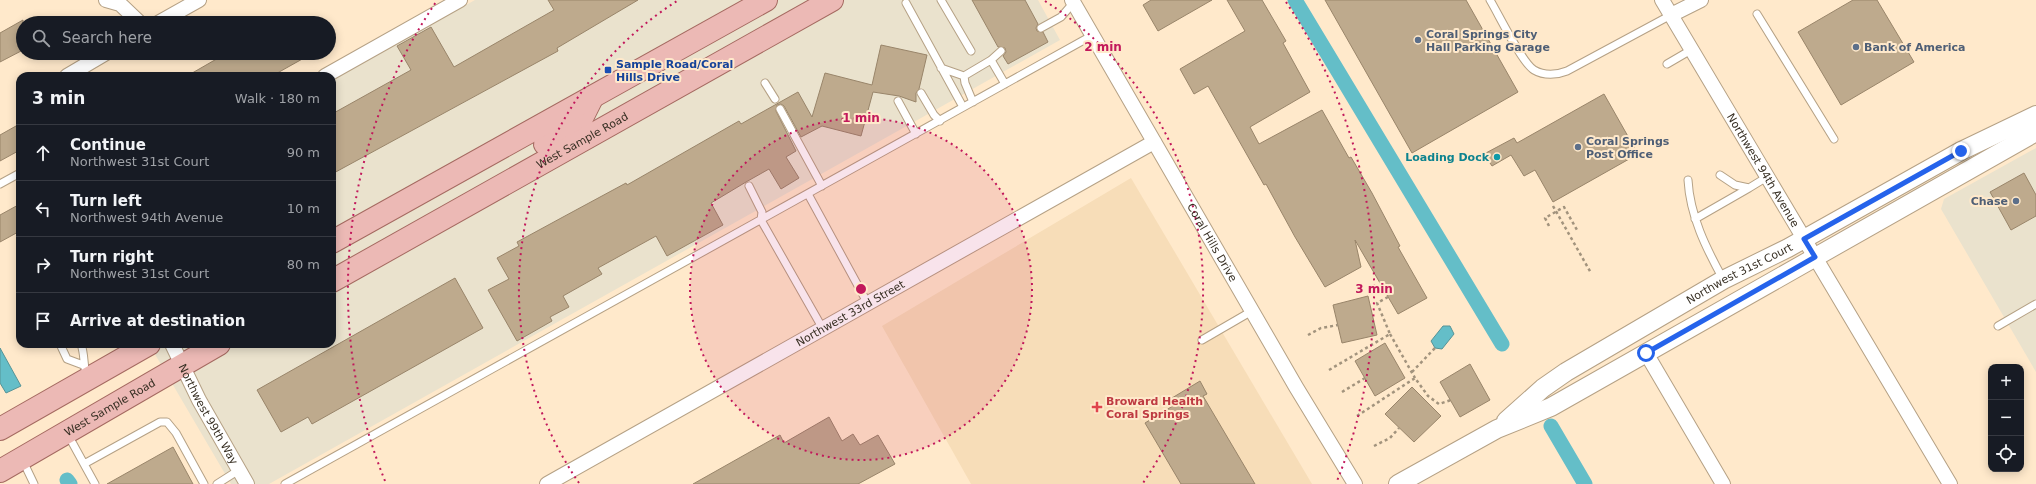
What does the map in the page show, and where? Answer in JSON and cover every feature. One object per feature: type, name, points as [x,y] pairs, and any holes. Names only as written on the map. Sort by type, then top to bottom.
[{"type":"main road","points":[[336,240],[766,0]]},
{"type":"main road","name":"West Sample Road","points":[[336,279],[832,0]]},
{"type":"main road","points":[[608,125],[614,106],[661,59]]},
{"type":"main road","points":[[462,208],[512,164],[579,124],[592,98]]},
{"type":"main road","points":[[0,429],[86,372],[141,348]]},
{"type":"main road","name":"West Sample Road","points":[[0,471],[212,348]]},
{"type":"street","points":[[106,0],[120,4],[133,16]]},
{"type":"street","points":[[170,16],[199,0]]},
{"type":"street","points":[[332,72],[460,0]]},
{"type":"street","name":"Northwest 94th Avenue","points":[[1662,0],[1950,484]]},
{"type":"street","points":[[1671,15],[1701,0]]},
{"type":"street","name":"Coral Hills Drive","points":[[1074,1],[1252,311],[1355,484]]},
{"type":"street","points":[[74,72],[94,60]]},
{"type":"street","name":"Northwest 31st Court","points":[[1497,429],[1543,388],[1566,372],[1723,280],[1804,239],[1961,151],[2036,115]]},
{"type":"street","name":"Northwest 31st Court","points":[[1398,484],[1497,429],[1552,407],[2036,132]]},
{"type":"street","name":"Northwest 33rd Street","points":[[547,484],[1154,142]]},
{"type":"street","name":"Northwest 99th Way","points":[[174,348],[199,400],[247,484]]},
{"type":"street","points":[[1646,353],[1723,484]]},
{"type":"lane","points":[[941,0],[971,52]]},
{"type":"lane","points":[[1490,0],[1528,66],[1540,73],[1550,75],[1567,71],[1671,15]]},
{"type":"lane","points":[[1042,27],[1061,17],[1074,1]]},
{"type":"lane","points":[[906,4],[963,107]]},
{"type":"lane","points":[[1757,14],[1834,139]]},
{"type":"lane","points":[[285,484],[1093,35]]},
{"type":"lane","points":[[1667,64],[1691,50]]},
{"type":"lane","points":[[941,68],[964,76],[991,60],[1000,51]]},
{"type":"lane","points":[[991,60],[1004,84]]},
{"type":"lane","points":[[964,76],[965,83],[973,102]]},
{"type":"lane","points":[[765,83],[775,99]]},
{"type":"lane","points":[[921,93],[934,115],[940,121]]},
{"type":"lane","points":[[898,102],[916,134]]},
{"type":"lane","points":[[780,109],[822,186]]},
{"type":"lane","points":[[0,184],[16,175]]},
{"type":"lane","points":[[1720,175],[1736,185],[1748,188]]},
{"type":"lane","points":[[1696,219],[1767,177]]},
{"type":"lane","points":[[1688,180],[1689,199],[1696,219],[1723,280]]},
{"type":"lane","points":[[749,186],[762,212],[761,220],[823,329]]},
{"type":"lane","points":[[808,194],[868,304]]},
{"type":"lane","points":[[1998,326],[2036,304]]},
{"type":"lane","points":[[1202,340],[1252,311]]},
{"type":"lane","points":[[62,348],[67,358],[86,372]]},
{"type":"lane","points":[[82,348],[86,372]]},
{"type":"lane","points":[[84,464],[160,422],[167,422],[176,433],[204,484]]},
{"type":"lane","points":[[67,433],[95,484]]},
{"type":"lane","points":[[22,459],[34,484]]},
{"type":"lane","points":[[217,484],[239,470]]},
{"type":"path","points":[[1553,206],[1590,273]]},
{"type":"path","points":[[1549,226],[1545,218],[1564,207],[1577,230]]},
{"type":"path","points":[[1388,297],[1377,303],[1390,334],[1415,378],[1428,396],[1439,404],[1451,400]]},
{"type":"path","points":[[1308,335],[1321,328],[1338,325]]},
{"type":"path","points":[[1329,370],[1390,334]]},
{"type":"path","points":[[1412,372],[1435,348]]},
{"type":"path","points":[[1342,392],[1365,378]]},
{"type":"path","points":[[1357,416],[1415,378]]},
{"type":"path","points":[[1374,446],[1390,438],[1399,428]]},
{"type":"shaded area","points":[[475,0],[1038,0],[1060,40],[269,484],[231,484],[151,348],[336,348],[336,78]]},
{"type":"shaded area","points":[[2036,148],[2036,372],[1941,209],[1944,199]]},
{"type":"shaded area","name":"Broward Health Coral Springs","points":[[1131,178],[1312,484],[971,484],[882,326]]},
{"type":"water","points":[[1443,326],[1450,326],[1454,334],[1442,349],[1435,348],[1431,341]]},
{"type":"water","points":[[0,348],[21,386],[6,393],[0,383]]},
{"type":"building","points":[[548,0],[638,0],[557,48],[558,51],[336,172],[336,112],[411,70],[397,46],[431,27],[454,67],[554,10]]},
{"type":"building","points":[[972,0],[1025,0],[1038,24],[1036,28],[1037,31],[1043,32],[1048,42],[1008,64],[1003,56],[1006,52],[1005,48],[998,47]]},
{"type":"building","points":[[1151,0],[1212,0],[1158,31],[1143,5]]},
{"type":"building","points":[[1227,0],[1262,0],[1286,41],[1283,43],[1310,92],[1250,127],[1259,144],[1322,110],[1349,158],[1351,157],[1372,193],[1400,246],[1398,247],[1427,298],[1398,314],[1355,240],[1361,267],[1325,287],[1266,184],[1264,185],[1208,86],[1194,94],[1180,69],[1245,31]]},
{"type":"building","name":"Coral Springs City Hall Parking Garage","points":[[1325,0],[1466,0],[1518,92],[1412,153]]},
{"type":"building","points":[[1853,0],[1877,0],[1914,62],[1841,105],[1798,32]]},
{"type":"building","points":[[16,24],[16,54],[0,62],[0,33]]},
{"type":"building","points":[[881,45],[927,55],[919,89],[916,93],[916,102],[899,96],[873,92],[861,136],[822,126],[801,137],[784,106],[781,104],[777,105],[776,111],[796,151],[786,157],[799,178],[781,189],[769,169],[746,182],[711,203],[723,225],[667,256],[656,236],[598,268],[602,274],[563,296],[569,307],[550,317],[552,321],[517,341],[488,290],[509,279],[497,258],[519,246],[517,242],[626,183],[627,185],[739,121],[741,124],[798,92],[812,117],[825,73],[872,85]]},
{"type":"building","points":[[215,60],[301,60],[279,72],[194,72]]},
{"type":"building","name":"Coral Springs Post Office","points":[[1604,94],[1638,154],[1553,202],[1535,170],[1524,176],[1511,155],[1492,166],[1484,154],[1514,138],[1517,143]]},
{"type":"building","points":[[16,126],[16,152],[0,161],[0,135]]},
{"type":"building","points":[[2024,173],[2036,195],[2036,216],[2011,230],[1990,192]]},
{"type":"building","points":[[16,206],[16,233],[0,242],[0,215]]},
{"type":"building","points":[[455,278],[483,328],[312,424],[308,417],[281,432],[257,390],[331,348],[336,348],[336,345]]},
{"type":"building","points":[[1368,296],[1377,335],[1342,343],[1333,305]]},
{"type":"building","points":[[1385,343],[1405,378],[1375,396],[1355,361]]},
{"type":"building","points":[[1470,364],[1490,400],[1460,417],[1440,382]]},
{"type":"building","points":[[1200,381],[1207,394],[1203,396],[1255,484],[1181,484],[1145,423],[1176,404],[1172,398]]},
{"type":"building","points":[[1412,387],[1441,416],[1414,442],[1385,414]]},
{"type":"building","points":[[829,417],[842,441],[853,434],[860,445],[878,435],[895,464],[858,484],[693,484],[780,435],[784,443]]},
{"type":"building","points":[[173,447],[193,484],[107,484]]},
{"type":"waterway","points":[[1295,0],[1502,344]]},
{"type":"waterway","points":[[1551,426],[1585,484]]},
{"type":"waterway","points":[[67,480],[70,484]]},
{"type":"place","name":"Coral Springs City Hall Parking Garage","points":[[1418,40]]},
{"type":"place","name":"Bank of America","points":[[1856,47]]},
{"type":"place","name":"Sample Road/Coral Hills Drive","points":[[608,70]]},
{"type":"place","name":"Coral Springs Post Office","points":[[1578,147]]},
{"type":"place","name":"Loading Dock","points":[[1497,157]]},
{"type":"place","name":"Chase","points":[[2016,201]]},
{"type":"place","name":"Broward Health Coral Springs","points":[[1097,407]]},
{"type":"route","points":[[1646,353],[1815,257],[1804,239],[1961,151]]}]
